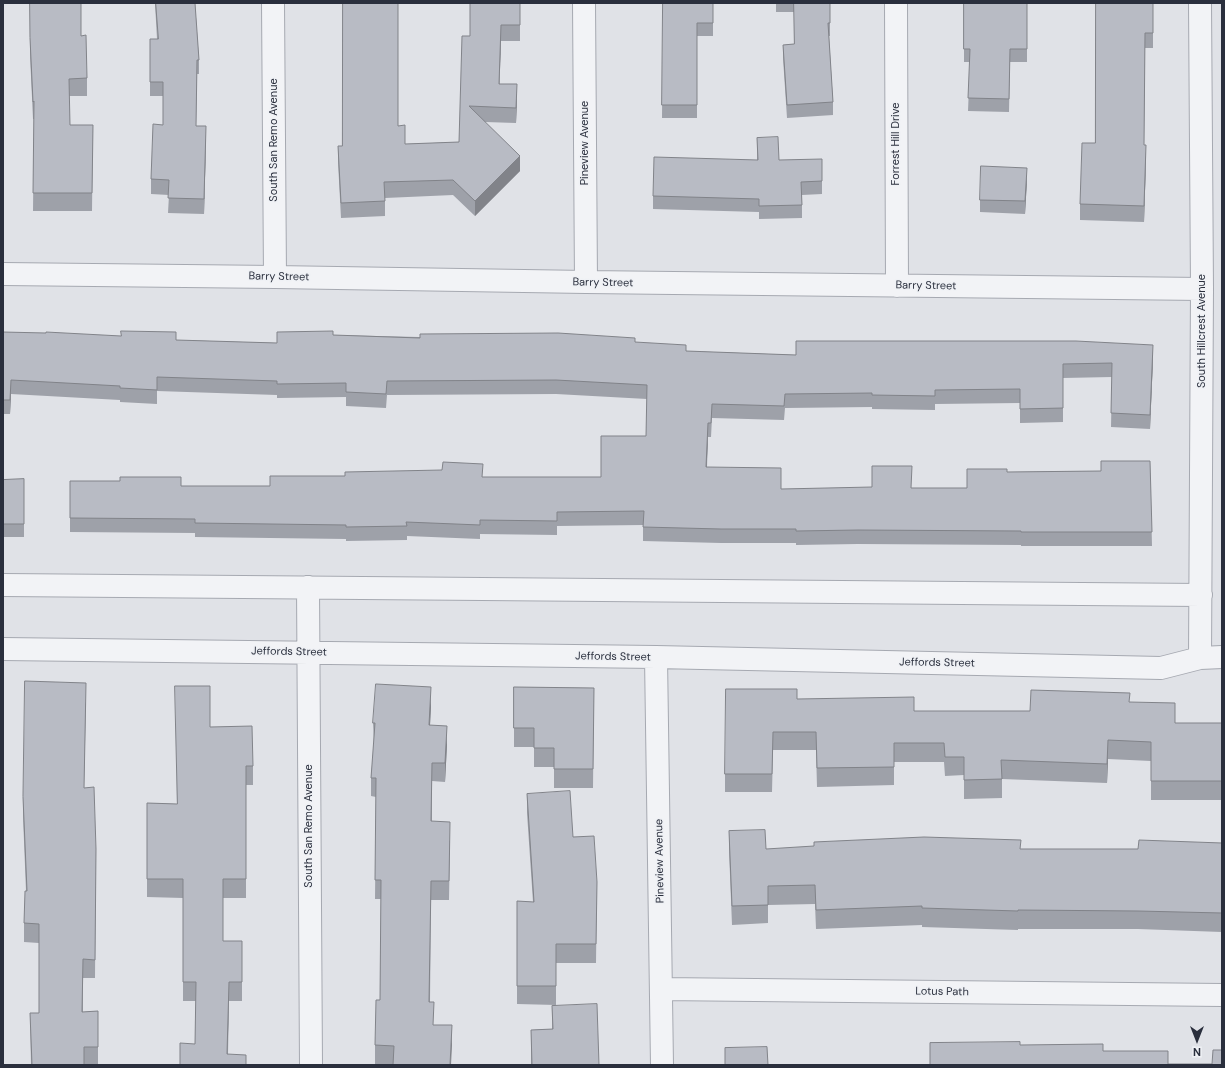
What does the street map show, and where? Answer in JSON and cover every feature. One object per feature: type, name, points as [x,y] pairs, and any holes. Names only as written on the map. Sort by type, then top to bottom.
[{"type":"street","name":"South San Remo Avenue","points":[[273,3],[275,277]]},
{"type":"street","name":"Pineview Avenue","points":[[584,3],[586,282]]},
{"type":"street","name":"Forrest Hill Drive","points":[[896,3],[897,286]]},
{"type":"street","name":"South Hillcrest Avenue","points":[[1200,3],[1202,289],[1200,658]]},
{"type":"street","name":"Barry Street","points":[[3,274],[1202,289]]},
{"type":"street","points":[[3,585],[1201,595]]},
{"type":"street","name":"South San Remo Avenue","points":[[308,587],[311,1065]]},
{"type":"street","name":"Jeffords Street","points":[[3,649],[656,657],[1161,668],[1200,658],[1222,657]]},
{"type":"street","name":"Pineview Avenue","points":[[656,657],[662,1065]]},
{"type":"street","name":"Lotus Path","points":[[662,989],[1222,995]]},
{"type":"building","points":[[30,3],[81,3],[81,36],[86,35],[87,78],[69,79],[70,125],[93,125],[92,193],[33,193],[34,101],[33,102],[30,38]]},
{"type":"building","points":[[156,3],[195,3],[199,60],[197,60],[196,126],[206,126],[204,199],[168,198],[169,180],[151,179],[153,124],[163,125],[163,82],[150,82],[150,39],[158,39]]},
{"type":"building","points":[[343,3],[398,3],[398,126],[405,125],[405,144],[459,142],[462,36],[470,36],[470,3],[520,3],[520,25],[501,25],[499,84],[517,84],[516,108],[469,106],[520,156],[475,201],[453,180],[384,182],[385,201],[341,203],[338,146],[342,146]]},
{"type":"building","points":[[663,3],[713,3],[713,23],[697,23],[697,105],[662,105]]},
{"type":"building","points":[[794,3],[830,3],[830,23],[828,23],[833,102],[787,105],[783,45],[794,44]]},
{"type":"building","points":[[964,3],[1027,3],[1027,49],[1010,49],[1009,99],[968,98],[970,49],[964,49]]},
{"type":"building","points":[[1096,3],[1153,3],[1153,33],[1145,33],[1144,145],[1146,145],[1144,206],[1080,204],[1082,143],[1095,143]]},
{"type":"building","points":[[778,137],[779,160],[822,159],[822,181],[801,182],[802,205],[759,206],[759,199],[653,196],[654,157],[758,160],[757,138]]},
{"type":"building","points":[[981,166],[1027,168],[1025,201],[980,200]]},
{"type":"building","points":[[121,331],[176,332],[176,340],[277,343],[277,332],[333,331],[333,335],[420,338],[420,334],[558,333],[635,338],[635,342],[686,345],[686,351],[796,355],[796,341],[1076,341],[1153,345],[1150,415],[1111,413],[1112,363],[1063,364],[1063,408],[1020,409],[1020,389],[935,390],[935,396],[872,395],[872,393],[785,394],[784,406],[712,404],[711,423],[708,423],[706,467],[781,468],[781,489],[872,487],[872,466],[912,466],[911,488],[967,488],[967,469],[1007,469],[1007,472],[1101,471],[1101,461],[1150,461],[1152,532],[796,531],[796,529],[643,527],[644,511],[557,512],[557,521],[480,520],[480,525],[406,522],[407,526],[346,527],[346,525],[195,523],[195,519],[70,518],[70,481],[120,481],[120,477],[181,477],[181,486],[270,486],[270,476],[345,476],[345,472],[442,470],[443,462],[483,464],[482,477],[601,477],[601,436],[646,436],[647,385],[556,380],[387,381],[386,394],[346,392],[346,383],[277,384],[277,381],[157,377],[157,390],[120,388],[120,386],[11,380],[10,400],[3,400],[3,332],[46,332],[121,336]]},
{"type":"building","points":[[24,479],[24,524],[3,524],[3,480]]},
{"type":"building","points":[[25,681],[86,683],[84,788],[94,787],[96,849],[95,960],[83,959],[82,1012],[98,1011],[98,1047],[84,1047],[84,1065],[32,1065],[30,1013],[39,1013],[39,924],[24,923],[25,891],[27,891],[23,797]]},
{"type":"building","points":[[376,684],[431,687],[429,725],[447,726],[445,763],[432,763],[431,821],[450,822],[449,881],[431,881],[429,1002],[434,1002],[433,1025],[452,1025],[450,1065],[393,1065],[394,1046],[375,1045],[376,1000],[380,1000],[381,880],[375,880],[376,778],[371,778]]},
{"type":"building","points":[[175,686],[210,686],[210,727],[252,726],[253,766],[246,766],[246,879],[223,879],[223,941],[242,941],[242,982],[229,982],[227,1054],[246,1055],[246,1065],[180,1065],[180,1043],[195,1044],[196,982],[183,982],[183,879],[147,879],[147,803],[177,804]]},
{"type":"building","points":[[514,687],[594,688],[593,769],[554,769],[554,748],[534,748],[534,728],[514,728]]},
{"type":"building","points":[[726,689],[797,689],[797,699],[914,697],[914,711],[1030,711],[1031,690],[1130,693],[1129,702],[1175,703],[1175,723],[1222,723],[1222,781],[1151,781],[1151,742],[1108,740],[1107,764],[1001,760],[1002,779],[964,780],[964,757],[945,757],[944,743],[894,743],[894,767],[817,768],[816,732],[773,732],[772,774],[725,774]]},
{"type":"building","points":[[570,791],[573,837],[594,836],[597,882],[596,944],[556,944],[556,986],[517,986],[517,901],[534,902],[527,794]]},
{"type":"building","points":[[765,830],[766,849],[814,846],[814,842],[924,837],[1021,840],[1020,849],[1138,849],[1139,840],[1222,843],[1222,913],[1018,911],[922,908],[922,906],[816,910],[815,885],[768,886],[768,905],[732,906],[729,831]]},
{"type":"building","points":[[597,1004],[599,1065],[532,1065],[531,1030],[553,1029],[552,1006]]},
{"type":"building","points":[[1020,1042],[1020,1045],[1103,1044],[1103,1051],[1168,1051],[1168,1064],[1212,1064],[1213,1050],[1222,1050],[1222,1065],[930,1065],[930,1043]]},
{"type":"building","points":[[767,1047],[768,1065],[725,1065],[725,1048]]}]
